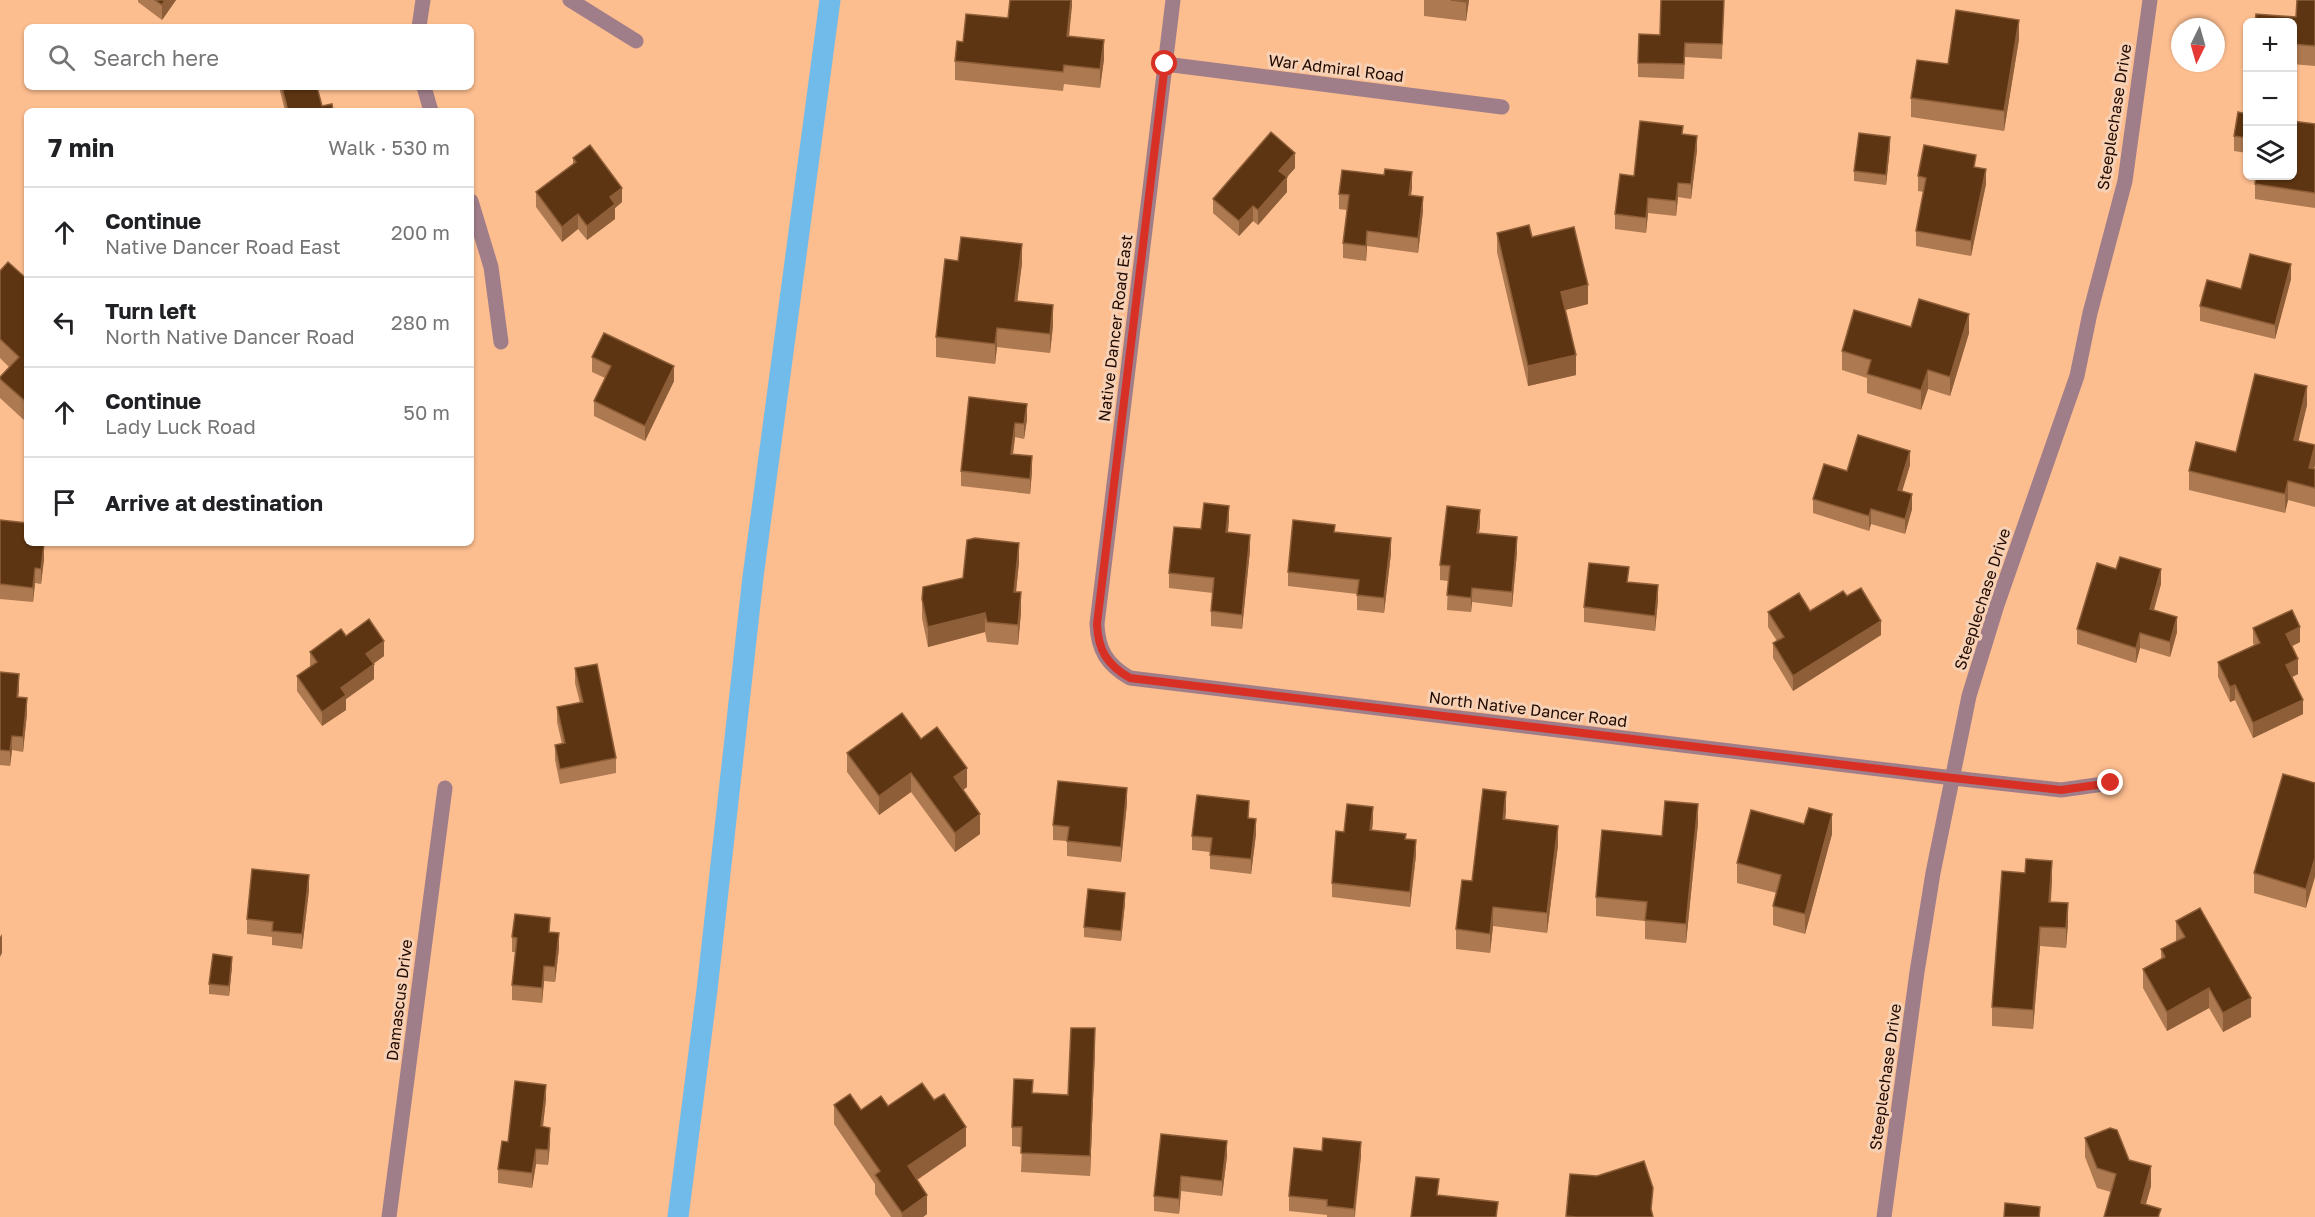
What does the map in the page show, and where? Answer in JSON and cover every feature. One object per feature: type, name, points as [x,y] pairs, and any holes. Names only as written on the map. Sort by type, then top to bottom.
[{"type":"street","points":[[420,24],[423,0]]},
{"type":"street","points":[[570,0],[636,42]]},
{"type":"street","name":"Native Dancer Road East","points":[[1106,659],[1097,640],[1097,624],[1173,0]]},
{"type":"street","name":"Steeplechase Drive","points":[[1884,1217],[1918,960],[1969,696],[1997,605],[2077,376],[2090,313],[2126,172],[2150,0]]},
{"type":"street","name":"War Admiral Road","points":[[1165,64],[1502,107]]},
{"type":"street","points":[[425,90],[430,108]]},
{"type":"street","points":[[474,210],[491,267],[501,342]]},
{"type":"street","name":"North Native Dancer Road","points":[[1106,659],[1116,670],[1130,678],[2061,790],[2111,783]]},
{"type":"street","name":"Damascus Drive","points":[[389,1217],[445,788]]},
{"type":"building","points":[[155,0],[165,0],[162,5]]},
{"type":"building","points":[[1010,0],[1071,0],[1067,36],[1104,40],[1100,69],[1064,65],[1063,72],[955,61],[957,41],[963,42],[966,14],[1008,18]]},
{"type":"building","points":[[1661,0],[1724,0],[1722,44],[1685,43],[1684,64],[1638,63],[1639,34],[1660,35]]},
{"type":"building","points":[[2297,0],[2315,0],[2315,46],[2297,44],[2297,18],[2256,18],[2256,14],[2296,17]]},
{"type":"building","points":[[1956,10],[2019,20],[2004,111],[1911,98],[1917,60],[1948,64]]},
{"type":"building","points":[[283,90],[318,90],[322,106],[332,104],[333,108],[287,108]]},
{"type":"building","points":[[2238,112],[2243,113],[2243,137],[2234,136]]},
{"type":"building","points":[[1640,121],[1683,126],[1682,134],[1697,136],[1691,184],[1678,183],[1676,201],[1648,198],[1646,218],[1615,214],[1620,174],[1634,176]]},
{"type":"building","points":[[2297,122],[2315,124],[2315,193],[2255,184],[2256,180],[2297,180]]},
{"type":"building","points":[[1271,132],[1295,153],[1279,171],[1287,177],[1258,210],[1253,206],[1239,221],[1213,199]]},
{"type":"building","points":[[1859,133],[1890,137],[1886,175],[1854,171]]},
{"type":"building","points":[[590,145],[622,188],[610,197],[615,204],[587,226],[578,214],[562,227],[536,192],[576,162],[573,158]]},
{"type":"building","points":[[1924,145],[1976,155],[1974,167],[1986,169],[1971,241],[1916,231],[1926,178],[1918,176]]},
{"type":"building","points":[[1385,169],[1412,172],[1409,195],[1423,197],[1418,238],[1367,231],[1366,246],[1343,243],[1349,195],[1339,194],[1342,170],[1384,175]]},
{"type":"building","points":[[1529,225],[1532,237],[1574,227],[1588,285],[1561,292],[1576,355],[1528,366],[1497,233]]},
{"type":"building","points":[[961,237],[1022,244],[1015,301],[1053,305],[1050,334],[997,328],[995,344],[936,337],[945,259],[958,261]]},
{"type":"building","points":[[2250,254],[2291,264],[2275,325],[2200,306],[2207,280],[2241,289]]},
{"type":"building","points":[[8,262],[24,276],[24,400],[0,379],[19,357],[0,339],[0,271]]},
{"type":"building","points":[[1919,299],[1969,314],[1950,377],[1928,370],[1921,390],[1867,374],[1871,360],[1842,351],[1854,310],[1911,327]]},
{"type":"building","points":[[604,333],[674,366],[645,426],[594,401],[611,366],[592,357]]},
{"type":"building","points":[[2255,374],[2307,386],[2294,440],[2315,445],[2309,468],[2315,469],[2315,488],[2288,481],[2285,494],[2189,471],[2196,442],[2236,452]]},
{"type":"building","points":[[969,397],[1027,404],[1024,424],[1015,423],[1011,454],[1032,456],[1030,479],[961,471]]},
{"type":"building","points":[[1858,435],[1910,451],[1898,490],[1912,494],[1905,519],[1871,509],[1869,516],[1813,499],[1824,464],[1847,471]]},
{"type":"building","points":[[1204,503],[1229,506],[1226,532],[1250,535],[1242,615],[1211,611],[1214,578],[1169,573],[1174,527],[1201,529]]},
{"type":"building","points":[[1447,506],[1480,510],[1477,533],[1517,537],[1512,592],[1472,588],[1471,598],[1447,595],[1450,566],[1440,565]]},
{"type":"building","points":[[0,520],[24,523],[24,546],[44,546],[41,569],[35,568],[33,588],[0,584]]},
{"type":"building","points":[[1293,520],[1335,525],[1334,532],[1391,538],[1384,598],[1357,595],[1359,580],[1288,572]]},
{"type":"building","points":[[975,538],[1019,543],[1014,592],[1021,592],[1018,625],[987,622],[985,613],[928,627],[922,599],[923,587],[963,578],[967,540]]},
{"type":"building","points":[[2120,557],[2161,569],[2150,609],[2177,617],[2170,642],[2140,633],[2136,648],[2077,629],[2097,563],[2116,569]]},
{"type":"building","points":[[1589,563],[1629,567],[1627,582],[1658,585],[1655,616],[1584,607]]},
{"type":"building","points":[[1861,588],[1881,621],[1793,676],[1773,643],[1784,637],[1768,612],[1799,593],[1810,611],[1843,591],[1847,596]]},
{"type":"building","points":[[2292,610],[2300,627],[2286,634],[2298,659],[2286,665],[2303,700],[2253,723],[2235,685],[2230,687],[2218,662],[2260,643],[2253,628]]},
{"type":"building","points":[[369,619],[384,641],[366,654],[374,664],[341,688],[346,695],[322,712],[297,676],[317,662],[310,652],[341,629],[346,636]]},
{"type":"building","points":[[597,664],[616,758],[560,769],[555,745],[565,743],[557,707],[583,702],[575,668]]},
{"type":"building","points":[[0,672],[19,674],[17,697],[27,698],[23,737],[12,736],[10,751],[0,750]]},
{"type":"building","points":[[902,713],[921,739],[937,727],[967,768],[954,777],[980,814],[955,833],[911,773],[879,796],[847,753]]},
{"type":"building","points":[[2283,774],[2315,783],[2315,858],[2306,889],[2254,873]]},
{"type":"building","points":[[1058,781],[1127,788],[1121,847],[1067,841],[1069,827],[1053,825]]},
{"type":"building","points":[[1483,789],[1506,792],[1503,819],[1558,826],[1547,913],[1493,907],[1490,934],[1456,929],[1462,880],[1472,881]]},
{"type":"building","points":[[1197,795],[1249,801],[1248,818],[1256,819],[1251,859],[1210,855],[1212,838],[1192,836]]},
{"type":"building","points":[[1665,801],[1698,804],[1686,924],[1645,920],[1647,902],[1596,897],[1602,830],[1662,836]]},
{"type":"building","points":[[1347,804],[1373,807],[1370,830],[1406,834],[1405,839],[1416,840],[1410,892],[1332,883],[1336,831],[1344,832]]},
{"type":"building","points":[[1809,808],[1832,814],[1805,914],[1773,906],[1781,875],[1737,863],[1751,810],[1804,824]]},
{"type":"building","points":[[2026,859],[2052,861],[2049,902],[2068,903],[2066,928],[2040,927],[2033,1010],[1992,1007],[2002,871],[2025,873]]},
{"type":"building","points":[[252,869],[309,875],[302,934],[272,931],[273,922],[247,919]]},
{"type":"building","points":[[1088,889],[1125,893],[1121,931],[1084,927]]},
{"type":"building","points":[[2200,908],[2251,998],[2223,1013],[2209,988],[2167,1012],[2143,969],[2165,957],[2161,949],[2185,937],[2176,921]]},
{"type":"building","points":[[515,914],[550,918],[549,932],[559,933],[555,967],[544,966],[542,988],[512,985],[517,938],[512,937]]},
{"type":"building","points":[[213,954],[232,957],[229,986],[209,984]]},
{"type":"building","points":[[1071,1028],[1095,1028],[1090,1156],[1021,1153],[1022,1127],[1012,1127],[1014,1079],[1033,1080],[1032,1093],[1068,1095]]},
{"type":"building","points":[[515,1081],[546,1085],[541,1126],[550,1128],[548,1150],[536,1149],[532,1173],[498,1169],[502,1141],[508,1142]]},
{"type":"building","points":[[922,1083],[934,1100],[944,1094],[966,1127],[908,1166],[927,1195],[902,1213],[875,1175],[880,1171],[834,1105],[850,1094],[861,1110],[881,1096],[888,1106]]},
{"type":"building","points":[[2110,1128],[2117,1130],[2129,1160],[2151,1166],[2141,1203],[2161,1209],[2158,1217],[2104,1217],[2116,1174],[2097,1168],[2085,1138]]},
{"type":"building","points":[[1161,1134],[1227,1141],[1222,1181],[1181,1176],[1179,1199],[1154,1196]]},
{"type":"building","points":[[1323,1138],[1361,1142],[1354,1209],[1327,1206],[1327,1200],[1289,1196],[1294,1148],[1322,1151]]},
{"type":"building","points":[[1644,1161],[1653,1188],[1651,1209],[1653,1217],[1566,1216],[1570,1174],[1597,1176]]},
{"type":"building","points":[[1416,1177],[1439,1179],[1437,1195],[1498,1202],[1496,1217],[1411,1217]]},
{"type":"building","points":[[2005,1203],[2040,1207],[2039,1217],[2004,1217]]},
{"type":"waterway","points":[[678,1217],[707,990],[753,577],[830,0]]},
{"type":"route","points":[[1165,64],[1097,624],[1097,640],[1106,659],[1116,670],[1130,678],[1953,778],[2061,790],[2111,783]]}]
